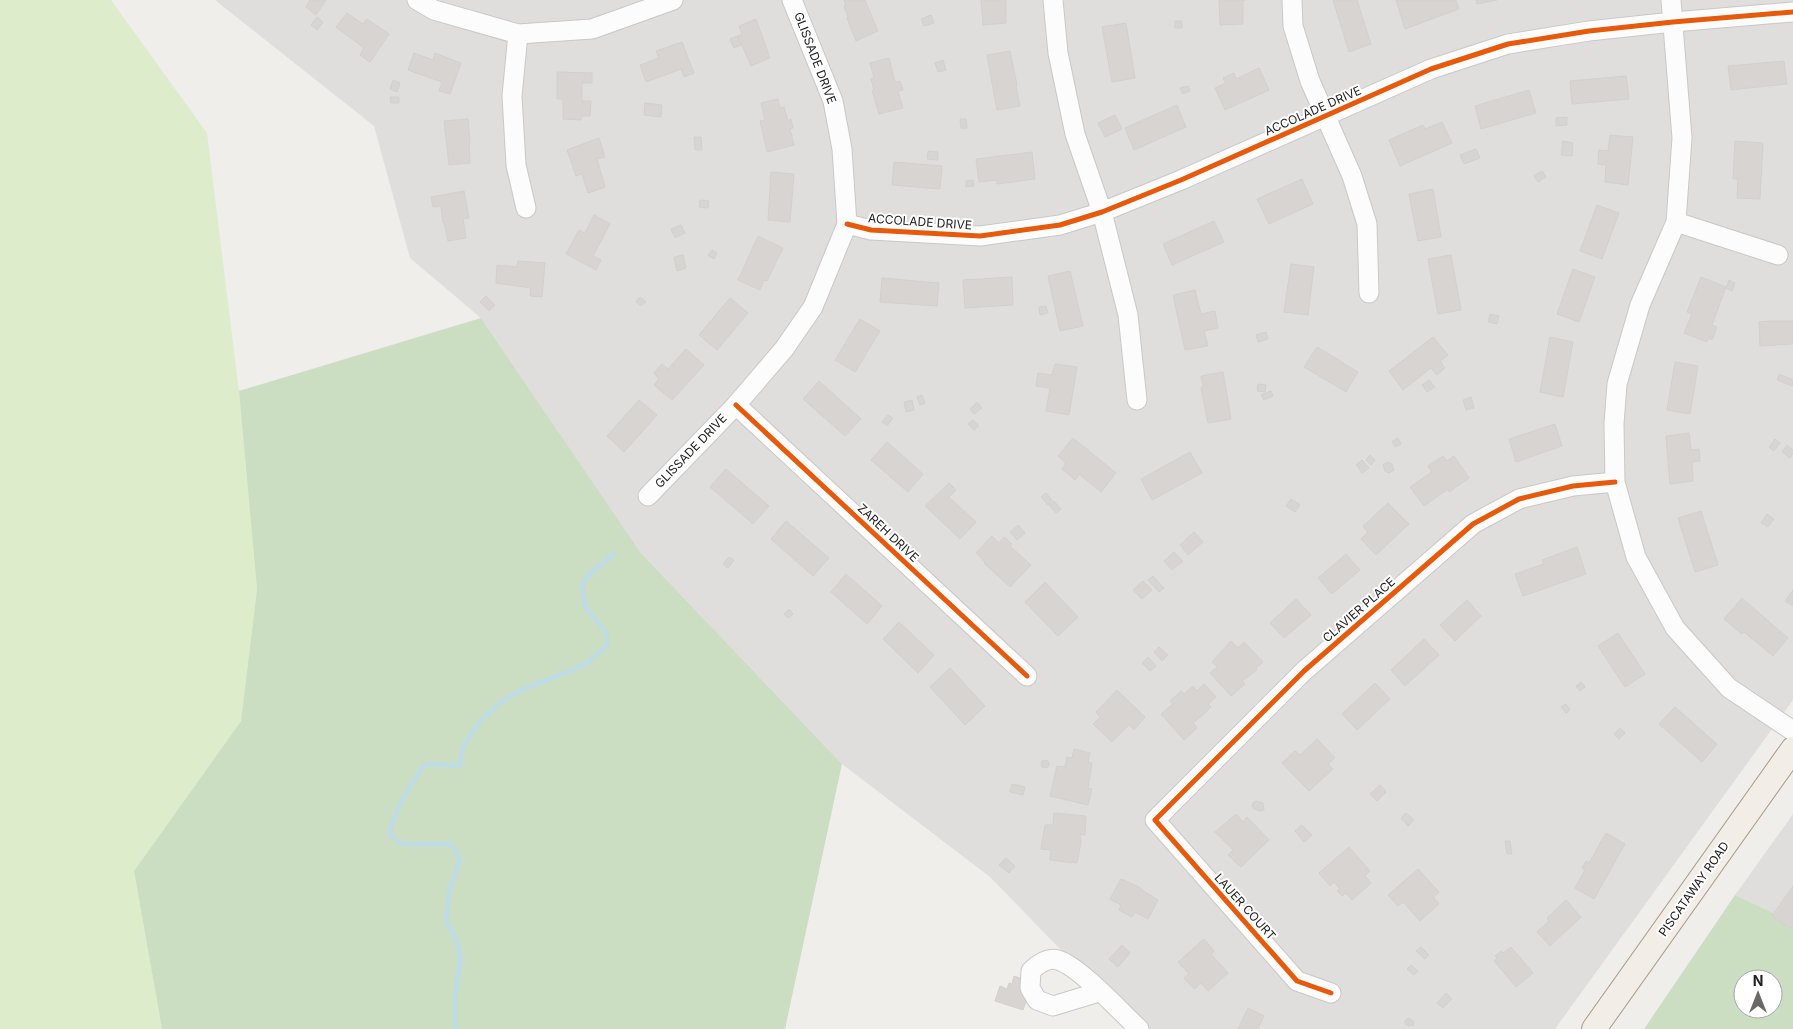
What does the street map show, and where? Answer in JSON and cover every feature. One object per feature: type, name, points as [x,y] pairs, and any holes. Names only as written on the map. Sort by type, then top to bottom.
[{"type":"main road","name":"PISCATAWAY ROAD","points":[[1594,1029],[1793,749]]},
{"type":"street","points":[[417,0],[434,10],[518,34],[592,29],[673,0]]},
{"type":"street","name":"GLISSADE DRIVE","points":[[648,496],[736,405],[784,349],[813,307],[847,224],[842,148],[833,101],[792,0]]},
{"type":"street","points":[[1053,0],[1058,53],[1075,134],[1102,212],[1128,315],[1137,400]]},
{"type":"street","points":[[1292,0],[1293,26],[1310,81],[1352,176],[1367,224],[1369,293]]},
{"type":"street","points":[[1671,0],[1682,138],[1676,222],[1640,304],[1617,384],[1614,424],[1615,482],[1636,557],[1674,628],[1730,688],[1793,731]]},
{"type":"street","name":"ACCOLADE DRIVE","points":[[847,224],[871,230],[980,236],[1060,225],[1102,212],[1181,180],[1431,69],[1508,44],[1588,31],[1793,12]]},
{"type":"street","points":[[518,34],[512,96],[516,164],[526,208]]},
{"type":"street","points":[[1676,222],[1778,255]]},
{"type":"street","name":"ZAREH DRIVE","points":[[736,405],[1027,676]]},
{"type":"street","name":"CLAVIER PLACE","points":[[1155,820],[1304,672],[1473,524],[1519,499],[1573,486],[1615,482]]},
{"type":"street","name":"LAUER COURT","points":[[1155,820],[1297,980],[1331,993]]},
{"type":"street","points":[[1099,992],[1139,1029]]},
{"type":"shaded area","points":[[215,0],[1793,0],[1793,700],[1555,1029],[1138,1029],[990,877],[842,764],[641,553],[481,318],[410,258],[374,126]]},
{"type":"shaded area","points":[[1793,814],[1793,922],[1735,895]]},
{"type":"green space","points":[[0,0],[111,0],[207,133],[239,391],[257,589],[241,721],[134,871],[162,1029],[0,1029]]},
{"type":"green space","points":[[481,318],[641,553],[842,764],[785,1029],[162,1029],[134,871],[241,721],[257,589],[239,391]]},
{"type":"green space","points":[[1735,895],[1793,922],[1793,1029],[1644,1029]]},
{"type":"building","points":[[310,0],[326,0],[316,15],[306,7]]},
{"type":"building","points":[[844,0],[865,0],[878,31],[856,41],[847,18]]},
{"type":"building","points":[[981,0],[1006,0],[1006,23],[983,25]]},
{"type":"building","points":[[1219,0],[1245,0],[1243,1],[1243,24],[1220,25]]},
{"type":"building","points":[[1333,0],[1357,0],[1371,44],[1349,52]]},
{"type":"building","points":[[1396,0],[1456,0],[1459,9],[1405,29]]},
{"type":"building","points":[[1476,0],[1497,0],[1477,4]]},
{"type":"building","points":[[347,13],[363,24],[367,19],[389,34],[370,62],[360,55],[364,48],[336,27]]},
{"type":"building","points":[[931,15],[934,23],[924,26],[921,19]]},
{"type":"building","points":[[317,17],[323,22],[317,30],[311,25]]},
{"type":"building","points":[[756,19],[770,58],[751,66],[738,36],[742,34],[739,26]]},
{"type":"building","points":[[1175,21],[1182,21],[1182,28],[1175,28]]},
{"type":"building","points":[[1126,23],[1135,78],[1112,82],[1102,27]]},
{"type":"building","points":[[737,36],[741,45],[734,48],[730,39]]},
{"type":"building","points":[[682,42],[694,73],[684,77],[681,69],[646,82],[640,65],[659,58],[656,51]]},
{"type":"building","points":[[1010,51],[1020,106],[997,110],[987,55]]},
{"type":"building","points":[[414,53],[433,60],[435,53],[461,63],[450,94],[439,91],[442,82],[408,70]]},
{"type":"building","points":[[889,58],[895,82],[900,81],[903,90],[898,91],[903,108],[879,114],[872,90],[874,90],[871,79],[874,78],[870,63]]},
{"type":"building","points":[[943,60],[946,70],[938,72],[935,63]]},
{"type":"building","points":[[1784,61],[1787,84],[1731,90],[1728,66]]},
{"type":"building","points":[[1259,68],[1269,90],[1225,110],[1215,88],[1226,83],[1223,78],[1234,73],[1236,79]]},
{"type":"building","points":[[557,72],[592,73],[592,83],[582,83],[582,101],[591,101],[590,116],[581,116],[581,120],[563,119],[563,99],[557,99]]},
{"type":"building","points":[[1626,76],[1629,99],[1572,104],[1570,81]]},
{"type":"building","points":[[393,80],[400,83],[397,92],[390,89]]},
{"type":"building","points":[[1188,86],[1190,91],[1183,94],[1180,88]]},
{"type":"building","points":[[1529,90],[1536,113],[1481,129],[1475,106]]},
{"type":"building","points":[[390,97],[399,97],[399,103],[391,103]]},
{"type":"building","points":[[778,99],[780,108],[784,107],[788,121],[791,119],[793,128],[790,129],[794,145],[767,152],[760,121],[765,120],[761,103]]},
{"type":"building","points":[[645,103],[662,105],[661,117],[644,115]]},
{"type":"building","points":[[1177,105],[1186,127],[1134,150],[1125,128]]},
{"type":"building","points":[[1115,115],[1122,129],[1105,137],[1098,123]]},
{"type":"building","points":[[1567,117],[1567,125],[1556,126],[1556,118]]},
{"type":"building","points":[[468,119],[470,163],[449,165],[444,121]]},
{"type":"building","points":[[960,119],[966,119],[967,128],[961,128]]},
{"type":"building","points":[[1442,122],[1452,143],[1400,166],[1389,140],[1423,125],[1425,129]]},
{"type":"building","points":[[1610,135],[1633,137],[1628,185],[1605,182],[1606,165],[1598,164],[1599,150],[1608,151]]},
{"type":"building","points":[[694,137],[701,137],[702,150],[695,150]]},
{"type":"building","points":[[599,138],[605,157],[597,159],[605,187],[588,193],[582,174],[576,176],[567,150]]},
{"type":"building","points":[[1563,141],[1573,143],[1572,156],[1561,155]]},
{"type":"building","points":[[1735,141],[1763,143],[1760,199],[1737,198],[1738,179],[1733,179]]},
{"type":"building","points":[[1476,149],[1480,158],[1464,164],[1460,155]]},
{"type":"building","points":[[928,151],[938,152],[938,160],[927,159]]},
{"type":"building","points":[[1032,152],[1035,179],[997,184],[997,180],[979,182],[976,159]]},
{"type":"building","points":[[894,162],[942,166],[940,189],[892,185]]},
{"type":"building","points":[[1542,171],[1546,177],[1538,182],[1534,176]]},
{"type":"building","points":[[771,172],[794,174],[790,222],[768,220]]},
{"type":"building","points":[[1302,179],[1313,204],[1269,224],[1257,199]]},
{"type":"building","points":[[973,180],[974,186],[966,187],[966,181]]},
{"type":"building","points":[[1433,189],[1441,237],[1418,241],[1409,194]]},
{"type":"building","points":[[464,191],[469,218],[463,219],[466,238],[448,241],[441,206],[433,207],[431,197]]},
{"type":"building","points":[[700,200],[709,201],[708,208],[699,207]]},
{"type":"building","points":[[1597,205],[1619,213],[1602,259],[1580,251]]},
{"type":"building","points":[[594,215],[610,224],[593,256],[601,260],[596,270],[566,254],[579,230],[585,233]]},
{"type":"building","points":[[1214,221],[1224,242],[1172,265],[1163,244]]},
{"type":"building","points":[[681,225],[685,233],[675,238],[671,229]]},
{"type":"building","points":[[758,236],[783,248],[767,281],[764,280],[760,290],[738,280]]},
{"type":"building","points":[[712,250],[717,253],[714,259],[708,255]]},
{"type":"building","points":[[683,255],[686,268],[677,271],[674,257]]},
{"type":"building","points":[[1451,255],[1461,310],[1438,314],[1428,259]]},
{"type":"building","points":[[518,261],[545,263],[542,297],[530,296],[531,288],[496,283],[497,265],[517,267]]},
{"type":"building","points":[[1291,264],[1314,267],[1308,315],[1284,312]]},
{"type":"building","points":[[1573,269],[1595,277],[1579,322],[1557,314]]},
{"type":"building","points":[[1070,271],[1083,326],[1060,331],[1048,276]]},
{"type":"building","points":[[1012,277],[1013,305],[965,308],[963,280]]},
{"type":"building","points":[[1701,277],[1726,287],[1712,325],[1717,327],[1712,340],[1708,338],[1707,342],[1684,333],[1692,314],[1687,312]]},
{"type":"building","points":[[882,278],[939,283],[937,306],[880,302]]},
{"type":"building","points":[[1729,280],[1735,283],[1732,291],[1726,288]]},
{"type":"building","points":[[1195,290],[1201,314],[1215,311],[1218,328],[1204,331],[1208,346],[1185,350],[1173,295]]},
{"type":"building","points":[[486,296],[495,305],[489,311],[480,302]]},
{"type":"building","points":[[640,297],[646,302],[641,306],[636,302]]},
{"type":"building","points":[[730,298],[748,313],[717,350],[699,335]]},
{"type":"building","points":[[1046,306],[1048,313],[1040,315],[1039,307]]},
{"type":"building","points":[[1490,314],[1499,316],[1497,324],[1488,322]]},
{"type":"building","points":[[860,319],[880,331],[855,372],[835,360]]},
{"type":"building","points":[[1793,321],[1793,344],[1760,346],[1759,322]]},
{"type":"building","points":[[1266,332],[1268,339],[1258,342],[1256,335]]},
{"type":"building","points":[[1433,337],[1448,355],[1440,361],[1445,368],[1437,375],[1431,368],[1403,390],[1389,371]]},
{"type":"building","points":[[1550,337],[1573,342],[1563,397],[1540,392]]},
{"type":"building","points":[[1317,347],[1358,372],[1346,392],[1304,367]]},
{"type":"building","points":[[686,349],[704,365],[672,400],[654,385],[659,379],[654,373],[662,364],[668,369]]},
{"type":"building","points":[[1675,362],[1698,366],[1690,414],[1667,410]]},
{"type":"building","points":[[1055,364],[1077,367],[1069,415],[1046,411],[1050,388],[1036,386],[1038,373],[1052,375]]},
{"type":"building","points":[[1223,372],[1231,419],[1208,423],[1201,388],[1203,386],[1201,376]]},
{"type":"building","points":[[1779,374],[1793,380],[1792,386],[1777,380]]},
{"type":"building","points":[[1429,380],[1435,387],[1427,392],[1422,385]]},
{"type":"building","points":[[819,381],[861,419],[845,436],[803,399]]},
{"type":"building","points":[[1258,384],[1266,385],[1265,392],[1257,391]]},
{"type":"building","points":[[1271,391],[1273,396],[1264,400],[1261,395]]},
{"type":"building","points":[[922,395],[925,403],[920,405],[917,397]]},
{"type":"building","points":[[1471,397],[1474,408],[1466,410],[1463,400]]},
{"type":"building","points":[[639,400],[657,415],[624,452],[607,436]]},
{"type":"building","points":[[912,400],[914,410],[906,412],[904,402]]},
{"type":"building","points":[[977,402],[982,408],[974,414],[970,409]]},
{"type":"building","points":[[888,415],[893,418],[887,426],[882,422]]},
{"type":"building","points":[[973,420],[979,426],[974,430],[968,424]]},
{"type":"building","points":[[1555,424],[1562,446],[1516,462],[1509,439]]},
{"type":"building","points":[[1689,433],[1691,450],[1699,449],[1700,461],[1692,462],[1693,481],[1670,484],[1666,436]]},
{"type":"building","points":[[1073,438],[1116,473],[1101,492],[1079,474],[1075,480],[1062,469],[1066,463],[1058,456]]},
{"type":"building","points":[[1398,438],[1401,444],[1395,447],[1392,441]]},
{"type":"building","points":[[1775,439],[1780,443],[1774,451],[1769,447]]},
{"type":"building","points":[[887,442],[923,474],[908,492],[871,460]]},
{"type":"building","points":[[1787,445],[1793,450],[1790,458],[1782,452]]},
{"type":"building","points":[[1190,452],[1202,473],[1152,500],[1141,479]]},
{"type":"building","points":[[1370,455],[1375,460],[1371,465],[1366,460]]},
{"type":"building","points":[[1443,456],[1447,461],[1454,456],[1469,478],[1449,492],[1448,489],[1424,506],[1410,487],[1432,472],[1428,466]]},
{"type":"building","points":[[1362,460],[1369,468],[1362,473],[1356,465]]},
{"type":"building","points":[[1387,462],[1392,464],[1394,470],[1389,473],[1385,471],[1383,465]]},
{"type":"building","points":[[726,469],[769,506],[753,524],[710,487]]},
{"type":"building","points":[[949,483],[956,490],[949,497],[976,522],[960,539],[925,506]]},
{"type":"building","points":[[1046,493],[1052,500],[1048,505],[1041,497]]},
{"type":"building","points":[[1291,499],[1300,505],[1295,512],[1286,506]]},
{"type":"building","points":[[1054,501],[1061,509],[1056,513],[1049,505]]},
{"type":"building","points":[[1388,503],[1409,524],[1376,555],[1361,539],[1368,532],[1363,526]]},
{"type":"building","points":[[1701,511],[1718,565],[1695,572],[1678,518]]},
{"type":"building","points":[[1767,514],[1774,519],[1768,527],[1761,523]]},
{"type":"building","points":[[786,521],[829,558],[813,576],[771,539]]},
{"type":"building","points":[[1018,525],[1025,533],[1017,540],[1010,532]]},
{"type":"building","points":[[1194,532],[1203,542],[1188,555],[1180,545]]},
{"type":"building","points":[[992,536],[999,543],[1004,537],[1012,544],[1010,546],[1031,565],[1010,587],[976,553]]},
{"type":"building","points":[[1577,547],[1586,574],[1523,596],[1515,574],[1544,564],[1542,560]]},
{"type":"building","points":[[1174,552],[1183,561],[1172,570],[1164,561]]},
{"type":"building","points":[[1346,554],[1360,570],[1332,594],[1318,578]]},
{"type":"building","points":[[729,557],[734,560],[728,568],[723,564]]},
{"type":"building","points":[[846,574],[882,606],[867,624],[831,592]]},
{"type":"building","points":[[1153,576],[1164,588],[1159,592],[1148,580]]},
{"type":"building","points":[[1143,581],[1152,590],[1142,599],[1133,590]]},
{"type":"building","points":[[1045,582],[1078,617],[1058,636],[1025,602]]},
{"type":"building","points":[[1793,590],[1793,606],[1785,601]]},
{"type":"building","points":[[1742,598],[1788,638],[1773,656],[1744,632],[1742,634],[1724,619]]},
{"type":"building","points":[[1296,599],[1311,615],[1284,638],[1270,623]]},
{"type":"building","points":[[1467,600],[1481,616],[1455,641],[1440,625]]},
{"type":"building","points":[[789,609],[793,614],[788,618],[784,614]]},
{"type":"building","points":[[899,622],[934,655],[918,673],[883,639]]},
{"type":"building","points":[[1618,633],[1645,674],[1625,687],[1598,646]]},
{"type":"building","points":[[1424,639],[1439,655],[1405,686],[1391,670]]},
{"type":"building","points":[[1231,641],[1238,648],[1244,642],[1263,662],[1256,668],[1257,670],[1242,681],[1245,684],[1231,696],[1210,673],[1217,667],[1212,662]]},
{"type":"building","points":[[1159,647],[1168,655],[1162,661],[1154,652]]},
{"type":"building","points":[[1148,657],[1156,666],[1150,671],[1142,663]]},
{"type":"building","points":[[950,668],[985,706],[965,725],[930,687]]},
{"type":"building","points":[[1581,682],[1585,687],[1580,691],[1576,686]]},
{"type":"building","points":[[1375,683],[1390,699],[1357,730],[1342,714]]},
{"type":"building","points":[[1204,684],[1216,697],[1208,704],[1211,707],[1193,723],[1197,728],[1184,740],[1161,714],[1173,704],[1170,701],[1181,691],[1184,694],[1193,686],[1197,691]]},
{"type":"building","points":[[1117,690],[1145,717],[1134,730],[1129,725],[1112,742],[1093,724],[1100,717],[1096,712]]},
{"type":"building","points":[[1566,704],[1570,710],[1566,713],[1561,707]]},
{"type":"building","points":[[1675,707],[1717,744],[1702,762],[1659,724]]},
{"type":"building","points":[[1620,728],[1625,733],[1619,739],[1614,734]]},
{"type":"building","points":[[1317,739],[1335,758],[1328,764],[1333,769],[1309,791],[1282,763],[1295,751],[1300,755]]},
{"type":"building","points":[[1074,749],[1090,753],[1088,762],[1092,763],[1088,788],[1092,789],[1088,805],[1050,796],[1057,766],[1065,767],[1067,757],[1072,758]]},
{"type":"building","points":[[1045,760],[1049,764],[1045,768],[1041,764]]},
{"type":"building","points":[[1012,784],[1025,787],[1023,795],[1010,792]]},
{"type":"building","points":[[1380,785],[1386,792],[1377,801],[1370,794]]},
{"type":"building","points":[[1256,801],[1263,803],[1264,810],[1254,809],[1252,806]]},
{"type":"building","points":[[1054,813],[1086,816],[1085,835],[1080,834],[1081,842],[1077,863],[1050,860],[1051,850],[1041,849],[1045,825],[1053,825]]},
{"type":"building","points":[[1406,813],[1414,820],[1408,826],[1401,818]]},
{"type":"building","points":[[1236,814],[1243,822],[1247,817],[1269,840],[1241,867],[1228,855],[1233,850],[1215,832]]},
{"type":"building","points":[[1302,825],[1312,835],[1304,842],[1295,831]]},
{"type":"building","points":[[1606,833],[1625,844],[1594,899],[1575,888],[1585,870],[1582,868],[1586,861],[1589,863]]},
{"type":"building","points":[[1505,841],[1510,841],[1512,854],[1507,854]]},
{"type":"building","points":[[1349,847],[1370,871],[1365,876],[1371,883],[1352,900],[1346,893],[1342,896],[1337,891],[1340,889],[1334,882],[1330,886],[1319,873]]},
{"type":"building","points":[[1006,858],[1015,866],[1009,873],[999,865]]},
{"type":"building","points":[[1418,869],[1439,892],[1433,897],[1439,904],[1420,921],[1403,902],[1398,906],[1388,895]]},
{"type":"building","points":[[1121,879],[1139,887],[1158,900],[1148,919],[1135,912],[1132,917],[1119,910],[1121,905],[1110,899]]},
{"type":"building","points":[[1793,886],[1793,924],[1790,929],[1772,916]]},
{"type":"building","points":[[1566,900],[1581,917],[1550,946],[1537,932],[1549,921],[1547,918]]},
{"type":"building","points":[[1204,939],[1214,951],[1211,954],[1228,973],[1208,991],[1201,983],[1194,989],[1184,978],[1189,974],[1178,962]]},
{"type":"building","points":[[1122,945],[1130,953],[1118,967],[1109,959]]},
{"type":"building","points":[[1421,947],[1429,955],[1425,959],[1416,951]]},
{"type":"building","points":[[1511,947],[1533,973],[1516,987],[1494,961],[1497,958],[1495,956],[1501,951],[1503,953]]},
{"type":"building","points":[[1411,965],[1418,971],[1414,975],[1407,969]]},
{"type":"building","points":[[1014,976],[1025,980],[1021,993],[1028,995],[1023,1010],[995,1001],[1000,986],[1007,989],[1009,983],[1012,984]]},
{"type":"building","points":[[1446,993],[1452,999],[1443,1008],[1437,1003]]},
{"type":"building","points":[[1248,1008],[1264,1016],[1258,1028],[1260,1029],[1238,1029]]},
{"type":"building","points":[[1408,1018],[1413,1021],[1414,1025],[1408,1026],[1405,1024]]},
{"type":"waterway","points":[[455,1029],[455,996],[461,958],[456,939],[446,920],[449,893],[460,859],[451,844],[403,844],[389,834],[395,815],[403,798],[424,765],[460,766],[463,747],[467,740],[484,717],[497,706],[523,690],[583,665],[607,646],[606,632],[585,607],[582,585],[589,575],[614,554]]},
{"type":"cycle path","points":[[847,224],[871,230],[980,236],[1060,225],[1102,212],[1181,180],[1431,69],[1508,44],[1589,31],[1793,12]]},
{"type":"cycle path","points":[[736,405],[1027,676]]},
{"type":"cycle path","points":[[1331,993],[1297,981],[1155,820],[1304,671],[1473,524],[1519,499],[1573,486],[1615,482]]}]
